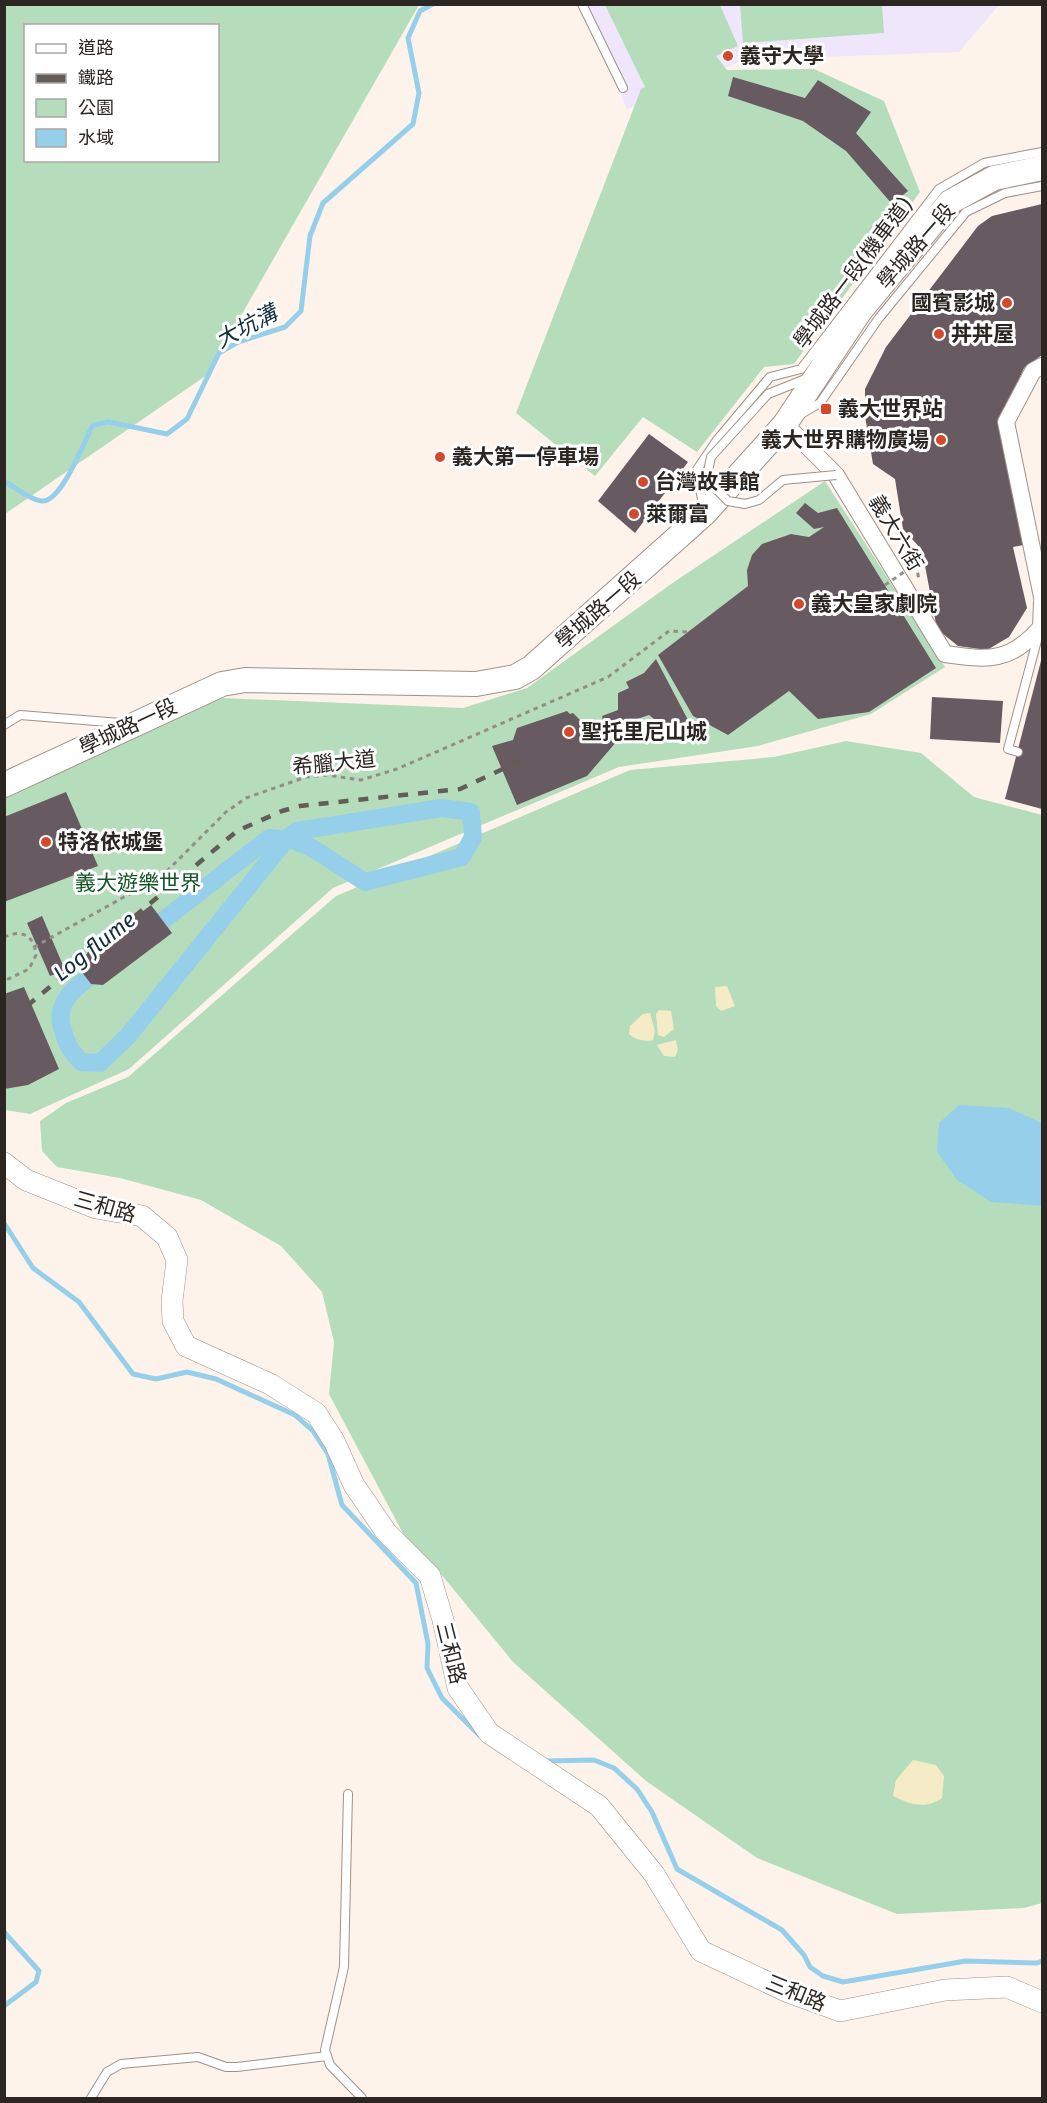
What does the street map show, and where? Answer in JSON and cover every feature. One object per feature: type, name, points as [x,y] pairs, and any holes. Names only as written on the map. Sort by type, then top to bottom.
[{"type":"main road","name":"學城路一段","points":[[4,785],[137,728],[222,684],[245,680],[476,684],[515,677],[548,653],[705,513],[785,424],[860,311],[950,202],[994,178],[1042,168]]},
{"type":"street","points":[[1042,366],[1033,371],[1006,422],[1042,597]]},
{"type":"street","name":"義大六街","points":[[785,424],[836,475],[945,654],[986,660],[1014,650],[1041,627]]},
{"type":"street","points":[[1041,627],[1042,602]]},
{"type":"street","name":"三和路","points":[[4,1163],[26,1180],[96,1208],[142,1216],[167,1237],[177,1260],[172,1301],[173,1321],[186,1346],[270,1384],[316,1413],[334,1441],[354,1485],[386,1532],[430,1576],[443,1620],[458,1688],[489,1733],[599,1806],[654,1874],[701,1951],[788,1992],[840,2011],[945,1990],[1006,1987],[1042,2002]]},
{"type":"lane","points":[[582,4],[623,88]]},
{"type":"lane","name":"學城路一段(機車道)","points":[[705,513],[696,471],[717,440],[770,377],[801,369],[939,189],[984,163],[1042,152]]},
{"type":"lane","points":[[785,424],[820,403],[879,318],[966,212],[1005,193],[1042,186]]},
{"type":"lane","points":[[817,374],[768,394],[711,457],[707,476],[712,485],[728,501],[745,504],[759,500],[783,480],[836,475]]},
{"type":"lane","points":[[1018,752],[1008,750],[1041,627]]},
{"type":"lane","points":[[4,725],[20,714],[137,728]]},
{"type":"lane","points":[[348,1794],[344,1968],[326,2050],[330,2065],[362,2098]]},
{"type":"lane","points":[[91,2098],[107,2072],[121,2064],[198,2057],[226,2067],[237,2067],[327,2056]]},
{"type":"path","points":[[885,585],[923,559]]},
{"type":"path","name":"希臘大道","points":[[34,947],[162,876],[226,812],[246,798],[306,777],[326,775],[361,780],[397,769],[608,677],[669,631],[688,632]]},
{"type":"path","points":[[4,937],[17,932],[26,934],[34,947],[36,956],[29,969],[4,981]]},
{"type":"shaded area","name":"義守大學","points":[[583,5],[999,5],[959,52],[744,60],[627,109]]},
{"type":"green space","points":[[5,4],[419,5],[207,375],[5,514]]},
{"type":"green space","points":[[605,5],[720,5],[738,46],[716,56],[727,70],[814,69],[884,101],[920,192],[794,364],[764,367],[697,452],[643,417],[595,476],[516,413],[641,89],[645,87]]},
{"type":"green space","points":[[740,5],[882,5],[884,33],[743,43]]},
{"type":"green space","name":"義大遊樂世界","points":[[825,481],[945,667],[871,714],[758,746],[619,767],[333,888],[129,1069],[30,1114],[5,1110],[4,798],[222,698],[463,708],[527,688],[671,584]]},
{"type":"green space","points":[[846,741],[921,753],[974,797],[1042,815],[1042,1903],[1024,1908],[897,1914],[757,1858],[646,1781],[513,1662],[436,1568],[406,1539],[329,1394],[334,1342],[322,1292],[281,1246],[201,1200],[120,1178],[57,1167],[42,1151],[40,1121],[66,1103],[128,1077],[336,896],[630,770],[774,757]]},
{"type":"sand","points":[[727,986],[735,1006],[721,1011],[716,1006],[715,987]]},
{"type":"sand","points":[[659,1010],[671,1011],[674,1029],[664,1037],[658,1035],[656,1014]]},
{"type":"sand","points":[[650,1013],[655,1031],[653,1040],[640,1040],[629,1034],[630,1026],[643,1014]]},
{"type":"sand","points":[[676,1040],[678,1050],[675,1057],[664,1056],[657,1045]]},
{"type":"sand","points":[[913,1760],[936,1765],[944,1776],[942,1798],[936,1802],[917,1805],[893,1796],[896,1780]]},
{"type":"water","points":[[959,1105],[1009,1108],[1042,1123],[1042,1206],[991,1202],[957,1180],[937,1152],[939,1123]]},
{"type":"building","points":[[733,77],[805,98],[818,80],[871,112],[856,133],[908,191],[892,204],[846,151],[803,121],[728,96]]},
{"type":"building","name":"義大世界購物廣場","points":[[1042,204],[1042,355],[1024,368],[1007,405],[1028,544],[1013,547],[1027,608],[1009,637],[987,650],[958,646],[937,629],[922,550],[903,529],[895,479],[873,464],[865,416],[865,389],[886,347],[978,226],[992,216]]},
{"type":"building","name":"台灣故事館","points":[[649,434],[688,462],[635,533],[598,501]]},
{"type":"building","points":[[805,503],[818,513],[837,508],[936,668],[869,712],[818,719],[789,691],[728,735],[693,716],[658,655],[748,586],[747,570],[752,555],[762,544],[791,534],[809,537],[824,527],[814,529],[796,513]]},
{"type":"building","points":[[1042,657],[1042,809],[1005,799]]},
{"type":"building","name":"聖托里尼山城","points":[[656,659],[688,720],[668,730],[649,715],[620,725],[623,734],[587,776],[517,805],[492,746],[513,740],[517,728],[567,711],[570,714],[573,713],[584,724],[589,721],[592,729],[604,725],[602,716],[618,710],[618,693],[629,688],[626,682],[644,673]]},
{"type":"building","points":[[932,697],[1003,701],[1000,743],[930,739]]},
{"type":"building","name":"特洛依城堡","points":[[66,792],[98,866],[4,902],[4,817]]},
{"type":"building","points":[[151,905],[172,933],[103,985],[91,984],[75,963]]},
{"type":"building","points":[[42,916],[65,970],[50,976],[27,923]]},
{"type":"building","points":[[24,987],[59,1069],[28,1085],[4,1089],[4,994]]},
{"type":"waterway","name":"大坑溝","points":[[4,481],[37,500],[50,499],[65,482],[93,425],[109,422],[167,434],[187,419],[219,353],[238,342],[285,327],[301,311],[310,236],[323,203],[413,124],[419,93],[408,38],[420,11],[433,4]]},
{"type":"waterway","name":"Log flume","points":[[107,964],[80,984],[66,1000],[62,1009],[61,1019],[65,1036],[72,1051],[81,1062],[100,1063],[128,1036],[288,837],[297,831],[442,808],[471,812],[473,837],[462,857],[365,882],[314,849],[293,840]]},
{"type":"waterway","name":"Log flume","points":[[143,936],[269,838],[293,840]]},
{"type":"waterway","points":[[4,1223],[33,1268],[79,1302],[133,1374],[156,1379],[187,1372],[216,1379],[295,1415],[313,1431],[328,1454],[342,1505],[416,1583],[428,1644],[427,1668],[442,1698],[479,1735]]},
{"type":"waterway","points":[[546,1761],[594,1760],[614,1768],[637,1789],[652,1812],[677,1869],[782,1930],[804,1955],[810,1967],[823,1976],[843,1982],[966,1961],[1037,1963],[1042,1961]]},
{"type":"waterway","points":[[4,1932],[39,1971],[36,1982],[4,2006]]},
{"type":"railway","points":[[27,1006],[237,831],[282,811],[300,806],[460,789],[520,761]]},
{"type":"place","name":"義守大學","points":[[728,56]]},
{"type":"place","name":"國賓影城","points":[[1007,303]]},
{"type":"place","name":"丼丼屋","points":[[939,334]]},
{"type":"place","name":"義大世界站","points":[[826,409]]},
{"type":"place","name":"義大世界購物廣場","points":[[941,440]]},
{"type":"place","name":"義大第一停車場","points":[[440,457]]},
{"type":"place","name":"台灣故事館","points":[[643,482]]},
{"type":"place","name":"萊爾富","points":[[634,514]]},
{"type":"place","name":"義大皇家劇院","points":[[799,604]]},
{"type":"place","name":"聖托里尼山城","points":[[569,732]]},
{"type":"place","name":"特洛依城堡","points":[[46,842]]}]
